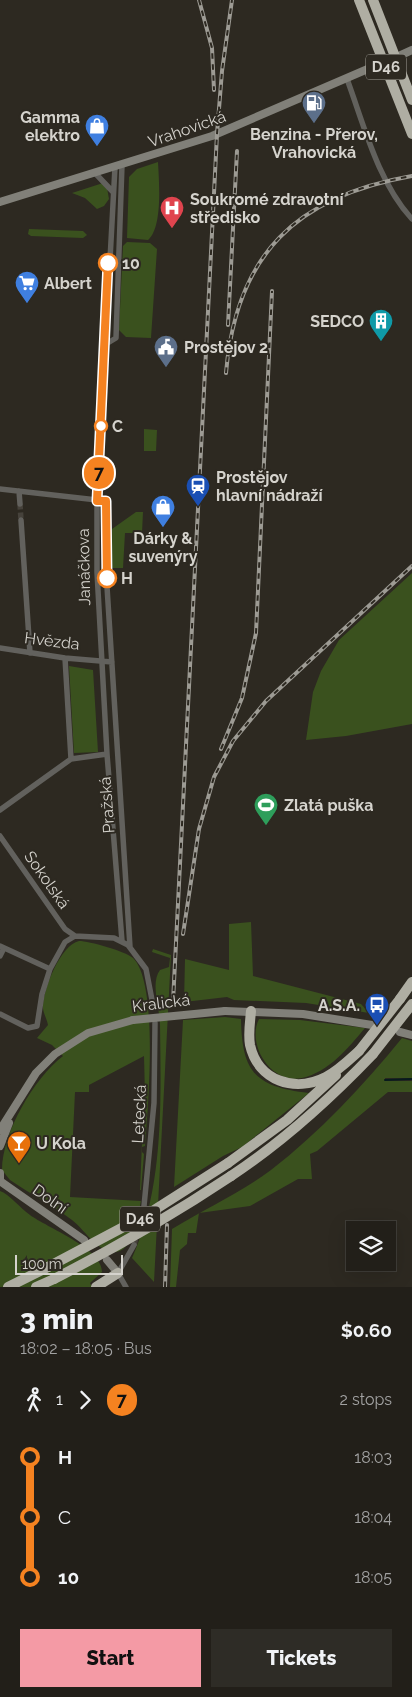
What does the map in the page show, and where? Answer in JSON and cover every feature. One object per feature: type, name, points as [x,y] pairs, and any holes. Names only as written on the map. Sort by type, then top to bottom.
[{"type":"highway","name":"D46","points":[[359,0],[412,134]]},
{"type":"highway","name":"D46","points":[[373,0],[412,100]]},
{"type":"highway","name":"D46","points":[[8,1287],[148,1214],[255,1145],[314,1097],[359,1051],[412,982]]},
{"type":"highway","name":"D46","points":[[36,1287],[111,1250],[191,1203],[301,1124],[373,1054],[412,1004]]},
{"type":"highway","points":[[251,1011],[249,1030],[251,1050],[262,1068],[278,1081],[296,1085],[319,1080],[334,1072],[359,1051]]},
{"type":"highway","points":[[96,1287],[118,1272]]},
{"type":"main road","points":[[401,55],[412,50]]},
{"type":"main road","name":"Vrahovická","points":[[0,202],[222,133],[377,65]]},
{"type":"main road","name":"Kralická","points":[[0,1130],[36,1073],[62,1049],[97,1029],[133,1020],[226,1011],[303,1014],[372,1025]]},
{"type":"main road","points":[[400,1032],[412,1035]]},
{"type":"main road","points":[[0,1146],[19,1100]]},
{"type":"main road","points":[[0,1173],[0,1181]]},
{"type":"main road","name":"Dolní","points":[[0,1181],[84,1240]]},
{"type":"main road","points":[[106,1260],[118,1272]]},
{"type":"street","points":[[347,79],[390,186],[412,219]]},
{"type":"street","points":[[106,344],[116,338],[118,166]]},
{"type":"street","name":"Janáčkova","points":[[107,754],[96,572],[97,501],[113,192],[118,166]]},
{"type":"street","points":[[95,173],[113,192]]},
{"type":"street","points":[[0,489],[97,501]]},
{"type":"street","points":[[19,491],[20,504]]},
{"type":"street","name":"Janáčkova","points":[[97,501],[106,501],[106,571],[112,662]]},
{"type":"street","points":[[21,520],[30,653]]},
{"type":"street","points":[[96,572],[106,571]]},
{"type":"street","name":"Janáčkova","points":[[100,633],[105,652],[112,662]]},
{"type":"street","name":"Hvězda","points":[[0,648],[65,658],[112,662]]},
{"type":"street","points":[[65,658],[71,759]]},
{"type":"street","name":"Pražská","points":[[112,662],[130,947]]},
{"type":"street","points":[[0,810],[71,759],[107,754]]},
{"type":"street","name":"Pražská","points":[[107,754],[122,941]]},
{"type":"street","name":"Sokolská","points":[[0,836],[65,929],[76,936]]},
{"type":"street","points":[[0,1014],[28,1028],[33,1028],[38,1024],[42,994],[50,969],[65,942],[76,936],[122,941],[130,947],[146,969],[154,1006]]},
{"type":"street","points":[[0,956],[2,946],[50,969]]},
{"type":"street","name":"Letecká","points":[[144,1206],[154,1103],[155,1023]]},
{"type":"street","points":[[126,1287],[118,1272],[134,1245]]},
{"type":"green space","points":[[158,162],[159,203],[153,234],[148,240],[127,238],[129,177],[137,169]]},
{"type":"green space","points":[[103,183],[107,188],[109,199],[104,206],[97,209],[85,198],[72,193]]},
{"type":"green space","points":[[29,229],[83,231],[87,235],[83,238],[31,236],[28,234]]},
{"type":"green space","points":[[127,242],[150,243],[157,249],[151,338],[126,337],[119,330],[123,246]]},
{"type":"green space","points":[[144,429],[157,430],[156,451],[144,451]]},
{"type":"green space","points":[[136,512],[143,512],[142,533],[125,533],[123,568],[112,568],[112,529]]},
{"type":"green space","points":[[412,573],[412,724],[346,736],[306,740],[313,692],[321,671],[339,640]]},
{"type":"green space","points":[[69,666],[93,670],[98,752],[74,753]]},
{"type":"green space","points":[[251,922],[253,976],[361,1004],[369,1013],[306,1003],[234,1000],[227,997],[184,1002],[185,959],[229,970],[229,924]]},
{"type":"green space","points":[[79,941],[123,952],[133,958],[141,972],[146,993],[150,1048],[145,1146],[142,1147],[144,1154],[141,1190],[140,1190],[144,1096],[145,1096],[144,1056],[89,1085],[89,1092],[75,1092],[70,1197],[141,1201],[129,1242],[123,1249],[115,1252],[106,1250],[94,1242],[72,1220],[10,1180],[2,1170],[7,1140],[22,1107],[41,1078],[63,1056],[52,1045],[37,1038],[48,1025],[43,1009],[43,1001],[49,981],[65,951],[72,944]]},
{"type":"green space","points":[[153,949],[171,955],[154,1282],[132,1258],[150,1202],[158,1144],[161,1084],[160,1018],[156,996],[156,982],[160,970],[169,967],[170,958],[152,952]]},
{"type":"green space","points":[[225,1017],[241,1019],[244,1052],[255,1074],[264,1081],[276,1086],[309,1093],[242,1147],[223,1156],[174,1187],[183,1020]]},
{"type":"green space","points":[[259,1019],[300,1020],[365,1028],[345,1051],[329,1065],[312,1075],[291,1079],[272,1069],[264,1061],[256,1040],[256,1029]]},
{"type":"green space","points":[[402,1038],[412,1041],[412,1078],[385,1078],[385,1081],[412,1081],[412,1092],[388,1092],[317,1151],[310,1154],[312,1179],[298,1179],[250,1206],[200,1213],[271,1170],[307,1140],[340,1108]]},
{"type":"green space","points":[[0,1191],[30,1215],[72,1239],[93,1255],[100,1263],[102,1272],[90,1283],[92,1287],[0,1287]]},
{"type":"green space","points":[[199,1213],[196,1233],[188,1233],[187,1244],[180,1250],[176,1287],[170,1287],[172,1229]]},
{"type":"waterway","points":[[385,1080],[412,1079]]},
{"type":"tunnel","points":[[20,504],[21,520]]},
{"type":"tunnel","points":[[134,1245],[144,1206]]},
{"type":"railway","points":[[199,0],[212,48],[214,90]]},
{"type":"railway","points":[[173,1002],[217,134],[222,71],[232,0]]},
{"type":"railway","points":[[228,325],[237,151]]},
{"type":"railway","points":[[226,373],[232,331],[243,295],[259,264],[280,237],[305,216],[336,198],[371,185],[412,176]]},
{"type":"railway","points":[[221,749],[242,698],[256,633],[272,291]]},
{"type":"railway","points":[[183,934],[199,829],[214,777],[233,741],[266,701],[412,566]]},
{"type":"railway","points":[[165,1287],[167,1225]]},
{"type":"bus line","name":"7","points":[[107,578],[106,501],[97,501],[106,344],[105,323],[108,263]]},
{"type":"place","name":"Benzina - Přerov, Vrahovická","points":[[314,124]]},
{"type":"place","name":"Gamma elektro","points":[[97,147]]},
{"type":"place","name":"Soukromé zdravotní středisko","points":[[172,229]]},
{"type":"place","name":"10","points":[[108,263]]},
{"type":"place","name":"Albert","points":[[27,304]]},
{"type":"place","name":"SEDCO","points":[[381,342]]},
{"type":"place","name":"Prostějov 2","points":[[166,368]]},
{"type":"place","name":"C","points":[[101,426]]},
{"type":"place","name":"Prostějov hlavní nádraží","points":[[198,507]]},
{"type":"place","name":"Dárky & suvenýry","points":[[163,528]]},
{"type":"place","name":"H","points":[[107,578]]},
{"type":"place","name":"Zlatá puška","points":[[266,826]]},
{"type":"place","name":"A.S.A.","points":[[377,1026]]},
{"type":"place","name":"U Kola","points":[[19,1164]]}]
